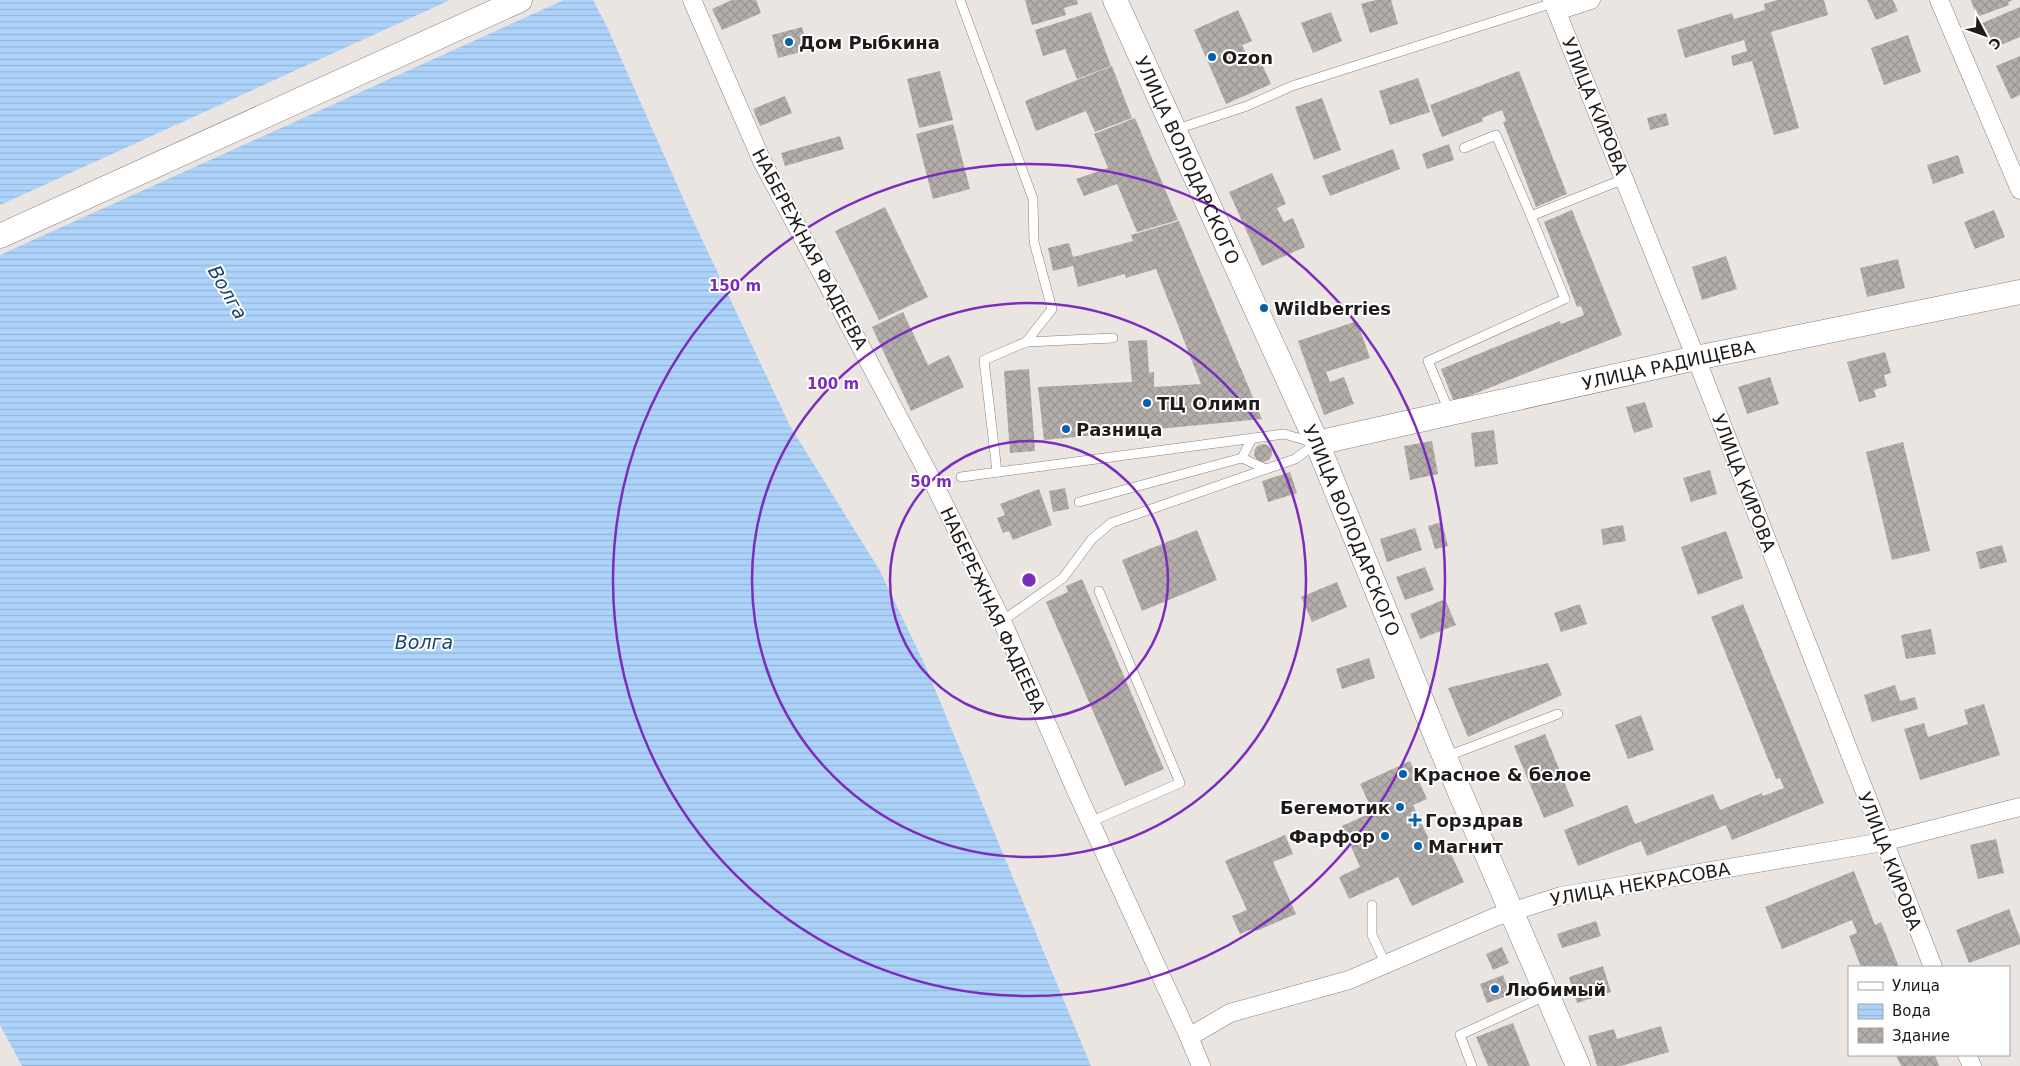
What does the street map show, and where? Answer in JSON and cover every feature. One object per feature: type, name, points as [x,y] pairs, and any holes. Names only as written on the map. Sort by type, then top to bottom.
[{"type":"main road","points":[[0,236],[520,0]]},
{"type":"main road","name":"УЛИЦА ВОЛОДАРСКОГО","points":[[1115,0],[1317,443],[1445,757],[1578,1066]]},
{"type":"main road","name":"УЛИЦА РАДИЩЕВА","points":[[1317,443],[1696,358],[2020,292]]},
{"type":"street","name":"НАБЕРЕЖНАЯ ФАДЕЕВА","points":[[692,0],[762,161],[934,486],[1002,621],[1090,822],[1190,1037],[1201,1066]]},
{"type":"street","points":[[1554,5],[1591,0]]},
{"type":"street","points":[[1939,0],[2020,190]]},
{"type":"street","name":"УЛИЦА КИРОВА","points":[[1554,5],[1696,358],[1932,966]]},
{"type":"street","name":"УЛИЦА НЕКРАСОВА","points":[[1190,1037],[1230,1013],[1349,980],[1495,917],[1560,896],[1883,842],[2020,807]]},
{"type":"lane","points":[[960,0],[1033,199],[1034,242],[1052,309],[1026,342]]},
{"type":"lane","points":[[1174,130],[1247,106],[1292,86],[1554,5]]},
{"type":"lane","points":[[1450,413],[1428,361],[1565,299],[1496,135],[1464,148]]},
{"type":"lane","points":[[1531,216],[1624,179]]},
{"type":"lane","points":[[997,472],[984,360],[1026,342],[1114,338]]},
{"type":"lane","points":[[961,477],[1284,434],[1317,443]]},
{"type":"lane","points":[[1242,458],[1252,438]]},
{"type":"lane","points":[[1002,621],[1063,578],[1092,539],[1111,523],[1295,459],[1317,443]]},
{"type":"lane","points":[[1079,502],[1242,458],[1266,469]]},
{"type":"lane","points":[[1090,822],[1180,783],[1099,591]]},
{"type":"lane","points":[[1445,757],[1558,714]]},
{"type":"lane","points":[[1372,905],[1372,935],[1386,965]]},
{"type":"lane","points":[[1472,1066],[1460,1035],[1548,995]]},
{"type":"water","name":"Волга","points":[[0,0],[593,0],[607,27],[691,216],[790,426],[880,571],[925,665],[1091,1066],[22,1066],[0,1025]]},
{"type":"pier","points":[[450,0],[564,0],[0,255],[0,205]]},
{"type":"building","points":[[732,0],[756,0],[761,13],[722,30],[712,9]]},
{"type":"building","points":[[1025,0],[1077,0],[1078,4],[1064,8],[1066,15],[1032,25]]},
{"type":"building","points":[[1376,0],[1391,0],[1398,24],[1370,33],[1361,4]]},
{"type":"building","points":[[1777,0],[1824,0],[1828,15],[1771,32],[1799,128],[1774,135],[1752,61],[1733,66],[1731,56],[1747,51],[1744,40],[1685,58],[1677,30],[1732,13],[1734,19],[1765,10],[1764,4]]},
{"type":"building","points":[[1867,0],[1893,0],[1898,11],[1876,20]]},
{"type":"building","points":[[1971,0],[2013,0],[2008,2],[2009,5],[1977,17]]},
{"type":"building","points":[[2020,7],[2020,37],[1991,49],[1980,24]]},
{"type":"building","points":[[1238,10],[1252,41],[1242,45],[1249,59],[1258,55],[1271,84],[1226,104],[1194,30]]},
{"type":"building","points":[[1091,12],[1111,66],[1077,79],[1065,49],[1043,56],[1035,30]]},
{"type":"building","points":[[1331,12],[1342,41],[1313,53],[1301,23]]},
{"type":"building","points":[[802,27],[808,50],[778,58],[772,35]]},
{"type":"building","points":[[1908,35],[1921,72],[1884,85],[1871,48]]},
{"type":"building","points":[[2020,56],[2020,95],[2011,99],[1996,66]]},
{"type":"building","points":[[1112,66],[1132,118],[1095,132],[1086,111],[1036,131],[1025,101]]},
{"type":"building","points":[[940,71],[953,120],[919,128],[907,79]]},
{"type":"building","points":[[1519,71],[1567,194],[1536,207],[1503,122],[1506,121],[1502,110],[1482,118],[1483,121],[1442,137],[1430,105]]},
{"type":"building","points":[[1418,78],[1430,112],[1390,125],[1379,91]]},
{"type":"building","points":[[785,96],[792,113],[760,126],[753,109]]},
{"type":"building","points":[[1322,98],[1341,150],[1314,160],[1295,107]]},
{"type":"building","points":[[1666,113],[1669,125],[1650,130],[1647,118]]},
{"type":"building","points":[[1135,118],[1178,220],[1137,232],[1117,184],[1084,196],[1076,179],[1108,168],[1094,134]]},
{"type":"building","points":[[953,124],[970,189],[933,199],[916,134]]},
{"type":"building","points":[[840,136],[844,149],[785,166],[781,153]]},
{"type":"building","points":[[1449,144],[1454,160],[1427,169],[1422,154]]},
{"type":"building","points":[[1393,149],[1400,169],[1330,196],[1322,176]]},
{"type":"building","points":[[1958,155],[1964,173],[1933,184],[1927,165]]},
{"type":"building","points":[[1272,173],[1286,204],[1277,208],[1284,222],[1293,218],[1305,247],[1262,266],[1229,192]]},
{"type":"building","points":[[885,207],[928,297],[879,320],[835,231]]},
{"type":"building","points":[[1572,210],[1622,335],[1454,402],[1441,369],[1560,321],[1561,324],[1584,315],[1581,306],[1577,307],[1544,222]]},
{"type":"building","points":[[1994,210],[2005,237],[1975,249],[1964,222]]},
{"type":"building","points":[[1179,221],[1262,419],[1044,440],[1038,387],[1132,382],[1128,341],[1147,340],[1149,373],[1154,372],[1154,387],[1201,384],[1156,269],[1126,278],[1125,274],[1078,287],[1073,266],[1053,271],[1048,248],[1069,243],[1073,257],[1133,241],[1131,235]]},
{"type":"building","points":[[1726,256],[1737,289],[1702,300],[1692,267]]},
{"type":"building","points":[[1898,259],[1905,288],[1867,297],[1860,268]]},
{"type":"building","points":[[903,312],[928,365],[949,355],[964,387],[911,411],[872,327]]},
{"type":"building","points":[[1357,321],[1370,358],[1326,372],[1330,382],[1344,377],[1354,404],[1324,415],[1298,341]]},
{"type":"building","points":[[1885,352],[1891,373],[1884,375],[1887,386],[1874,390],[1876,397],[1859,402],[1847,362]]},
{"type":"building","points":[[1029,369],[1035,451],[1010,453],[1004,371]]},
{"type":"building","points":[[1770,377],[1779,404],[1747,414],[1738,387]]},
{"type":"building","points":[[1645,402],[1653,427],[1634,433],[1626,407]]},
{"type":"building","points":[[1494,430],[1498,464],[1475,467],[1471,433]]},
{"type":"building","points":[[1432,441],[1438,474],[1410,480],[1404,446]]},
{"type":"building","points":[[1903,442],[1930,551],[1892,560],[1866,452]]},
{"type":"building","points":[[1259,444],[1267,444],[1272,449],[1270,460],[1259,462],[1254,457],[1254,449]]},
{"type":"building","points":[[1710,470],[1717,494],[1691,502],[1683,478]]},
{"type":"building","points":[[1290,472],[1297,493],[1268,502],[1262,481]]},
{"type":"building","points":[[1065,488],[1069,509],[1053,512],[1049,491]]},
{"type":"building","points":[[1039,489],[1052,525],[1013,540],[1009,531],[1003,533],[997,518],[1005,515],[1000,504]]},
{"type":"building","points":[[1442,522],[1448,546],[1435,549],[1428,526]]},
{"type":"building","points":[[1623,525],[1626,541],[1603,545],[1601,529]]},
{"type":"building","points":[[1415,528],[1422,550],[1387,562],[1380,539]]},
{"type":"building","points":[[1197,530],[1217,580],[1142,611],[1122,560]]},
{"type":"building","points":[[1726,531],[1743,578],[1698,595],[1681,547]]},
{"type":"building","points":[[2002,545],[2007,562],[1980,569],[1976,552]]},
{"type":"building","points":[[1425,567],[1434,590],[1405,600],[1396,577]]},
{"type":"building","points":[[1082,579],[1164,769],[1125,786],[1046,602],[1068,592],[1066,586]]},
{"type":"building","points":[[1337,582],[1347,607],[1312,622],[1301,597]]},
{"type":"building","points":[[1445,599],[1456,625],[1420,639],[1410,614]]},
{"type":"building","points":[[1580,604],[1587,624],[1561,632],[1554,613]]},
{"type":"building","points":[[1743,604],[1824,803],[1732,840],[1726,825],[1647,856],[1641,841],[1578,866],[1564,830],[1627,805],[1635,824],[1713,794],[1720,810],[1762,793],[1763,796],[1784,788],[1780,778],[1776,779],[1711,617]]},
{"type":"building","points":[[1931,629],[1936,654],[1906,659],[1901,635]]},
{"type":"building","points":[[1369,658],[1375,678],[1342,689],[1336,669]]},
{"type":"building","points":[[1548,663],[1562,695],[1468,737],[1448,688]]},
{"type":"building","points":[[1895,685],[1900,701],[1915,697],[1918,709],[1872,722],[1864,695]]},
{"type":"building","points":[[1984,704],[2000,755],[1920,780],[1904,729],[1924,723],[1928,737],[1968,724],[1964,710]]},
{"type":"building","points":[[1641,715],[1654,750],[1628,759],[1615,725]]},
{"type":"building","points":[[1545,734],[1574,806],[1544,818],[1514,746]]},
{"type":"building","points":[[1410,761],[1427,799],[1413,805],[1434,850],[1447,845],[1464,882],[1412,906],[1398,877],[1349,899],[1339,877],[1360,867],[1342,826],[1373,812],[1360,784]]},
{"type":"building","points":[[1285,835],[1293,854],[1273,862],[1296,914],[1256,931],[1255,928],[1240,934],[1232,916],[1247,910],[1225,861]]},
{"type":"building","points":[[1996,839],[2004,873],[1978,879],[1970,845]]},
{"type":"building","points":[[1854,871],[1875,925],[1881,922],[1899,966],[1861,966],[1849,936],[1857,933],[1852,920],[1782,949],[1765,907]]},
{"type":"building","points":[[2009,909],[2020,938],[2020,944],[1969,963],[1956,930]]},
{"type":"building","points":[[1596,921],[1601,936],[1562,948],[1557,934]]},
{"type":"building","points":[[1502,947],[1509,963],[1493,970],[1486,954]]},
{"type":"building","points":[[1603,966],[1611,992],[1577,1003],[1569,977]]},
{"type":"building","name":"Любимый","points":[[1503,975],[1510,995],[1487,1003],[1480,984]]},
{"type":"building","points":[[1513,1023],[1530,1066],[1488,1066],[1476,1037]]},
{"type":"building","points":[[1661,1026],[1669,1052],[1621,1066],[1597,1066],[1588,1036],[1614,1029],[1617,1039]]},
{"type":"building","points":[[1896,1056],[1935,1056],[1939,1066],[1901,1066]]},
{"type":"place","name":"Дом Рыбкина","points":[[789,42]]},
{"type":"place","name":"Ozon","points":[[1212,57]]},
{"type":"place","name":"Wildberries","points":[[1264,308]]},
{"type":"place","name":"ТЦ Олимп","points":[[1147,403]]},
{"type":"place","name":"Разница","points":[[1066,429]]},
{"type":"place","name":"Красное & белое","points":[[1403,774]]},
{"type":"place","name":"Бегемотик","points":[[1400,807]]},
{"type":"place","name":"Горздрав","points":[[1415,820]]},
{"type":"place","name":"Фарфор","points":[[1385,836]]},
{"type":"place","name":"Магнит","points":[[1418,846]]},
{"type":"place","name":"Любимый","points":[[1495,989]]}]
